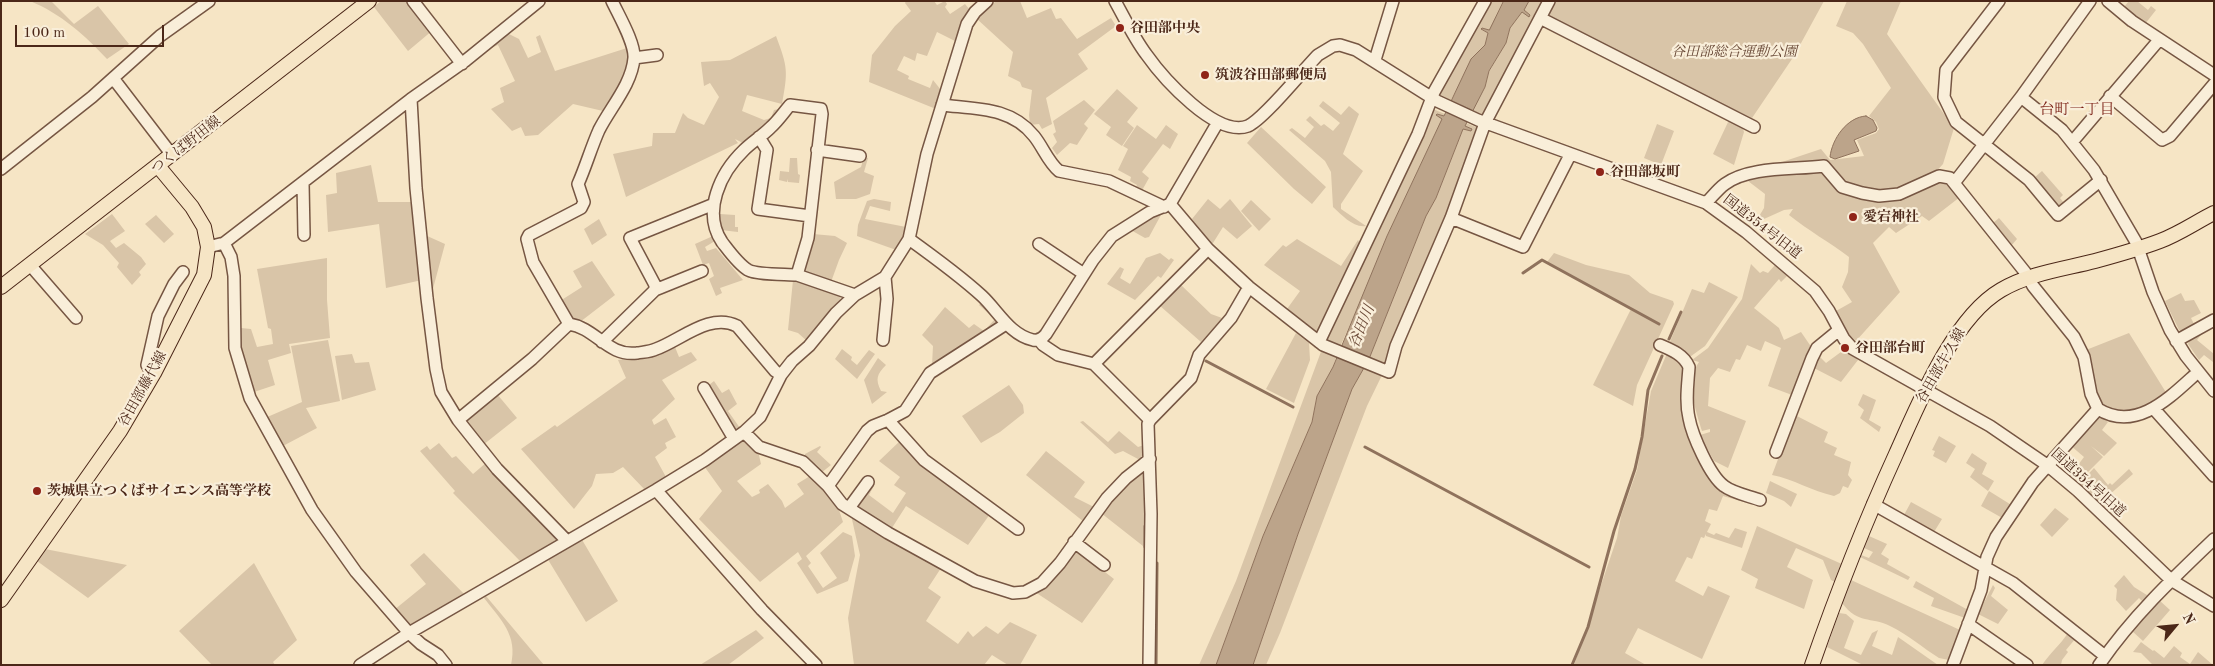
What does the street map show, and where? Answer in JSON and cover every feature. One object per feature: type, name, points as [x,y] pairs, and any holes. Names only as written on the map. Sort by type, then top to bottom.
[{"type":"main road","name":"つくば野田線","points":[[1,287],[369,1]]},
{"type":"main road","name":"谷田部藤代線","points":[[1,600],[120,431],[152,376],[204,275],[208,247],[204,227],[199,217],[158,166]]},
{"type":"main road","name":"谷田部牛久線","points":[[1812,665],[1873,504],[1925,391],[1955,339],[1974,312],[2002,290],[2028,278],[2161,241],[2214,212]]},
{"type":"street","points":[[1,169],[113,78],[160,36],[209,1]]},
{"type":"street","points":[[414,1],[462,64]]},
{"type":"street","points":[[208,247],[224,243],[411,99],[462,64],[539,1]]},
{"type":"street","points":[[612,1],[625,30],[634,58],[626,85],[599,130],[578,184],[584,202],[581,208],[530,235],[527,239],[533,262],[569,324],[578,326],[620,354],[635,354],[655,350],[713,322],[729,322],[737,326],[775,371],[781,375]]},
{"type":"street","points":[[968,1],[975,12]]},
{"type":"street","points":[[360,665],[409,633],[656,490],[744,432],[764,411],[781,375],[792,361],[809,346],[836,312],[855,295],[885,277],[909,239],[921,176],[968,24],[975,12],[987,1]]},
{"type":"street","points":[[1374,60],[1393,1]]},
{"type":"street","points":[[1321,343],[1434,99],[1485,1]]},
{"type":"street","points":[[942,105],[1004,113],[1025,126],[1059,171],[1088,175],[1109,181],[1167,205],[1208,249],[1249,287],[1321,343],[1389,372],[1396,346],[1451,218],[1482,122],[1549,1]]},
{"type":"street","points":[[1998,1],[1946,70],[1944,97],[1950,112],[1956,122],[2029,180],[2058,215],[2101,180]]},
{"type":"street","points":[[1954,183],[2021,97],[2090,1]]},
{"type":"street","points":[[2108,1],[2159,40],[2214,75]]},
{"type":"street","name":"国道354号旧道","points":[[1116,2],[1145,54],[1179,92],[1218,122],[1236,128],[1250,124],[1263,114],[1318,55],[1327,48],[1340,45],[1374,60],[1434,99],[1482,122],[1706,204],[1746,232],[1801,277],[1823,301],[1844,339],[1859,353],[1990,426],[2047,465],[2171,580],[2214,606]]},
{"type":"street","points":[[1540,18],[1754,127]]},
{"type":"street","points":[[2073,141],[2159,40]]},
{"type":"street","points":[[634,58],[657,55]]},
{"type":"street","points":[[113,78],[172,155]]},
{"type":"street","points":[[2110,96],[2162,140],[2170,136],[2214,84]]},
{"type":"street","points":[[2021,97],[2050,119],[2073,141],[2101,180],[2139,248],[2158,305],[2176,341],[2214,391]]},
{"type":"street","points":[[411,99],[416,188],[436,369],[441,392],[458,420],[497,468],[567,541]]},
{"type":"street","points":[[797,275],[808,238],[822,114],[821,109],[790,105],[770,128],[743,151],[728,170],[714,204],[713,222],[716,232],[750,271],[797,275],[855,295]]},
{"type":"street","points":[[909,239],[946,266],[983,297],[1006,324],[1024,336],[1033,340],[1039,340],[1046,334],[1084,274],[1112,236],[1150,212],[1167,205],[1218,122]]},
{"type":"street","points":[[759,137],[766,150],[758,208],[810,216]]},
{"type":"street","points":[[817,150],[860,156]]},
{"type":"street","points":[[1451,218],[1523,247],[1570,155]]},
{"type":"street","points":[[1706,204],[1723,185],[1738,176],[1750,172],[1824,166],[1842,186],[1862,194],[1879,196],[1899,194],[1939,176],[1946,176],[1954,183],[2074,337],[2082,350],[2091,394],[2098,409],[2106,414],[2124,417],[2143,414],[2154,409],[2198,372]]},
{"type":"street","points":[[303,184],[304,235]]},
{"type":"street","points":[[655,290],[655,285],[630,238],[714,204]]},
{"type":"street","points":[[224,243],[231,258],[234,276],[235,348],[250,398],[312,510],[356,572],[409,633],[421,644],[438,655],[446,665]]},
{"type":"street","points":[[1039,244],[1084,274]]},
{"type":"street","points":[[1094,364],[1208,249]]},
{"type":"street","points":[[30,265],[76,318]]},
{"type":"street","points":[[602,342],[655,290],[702,271]]},
{"type":"street","points":[[152,376],[147,364],[158,316],[174,284],[183,272]]},
{"type":"street","points":[[883,340],[887,299],[885,277]]},
{"type":"street","points":[[1149,665],[1150,460],[1147,430],[1150,420],[1191,378],[1199,355],[1231,318],[1249,287]]},
{"type":"street","points":[[2176,341],[2214,320]]},
{"type":"street","points":[[458,420],[538,353],[569,324]]},
{"type":"street","points":[[828,486],[867,431],[905,410],[930,373],[1006,324]]},
{"type":"street","points":[[1776,452],[1817,348],[1839,330]]},
{"type":"street","points":[[1039,340],[1043,346],[1058,355],[1094,364],[1150,420]]},
{"type":"street","points":[[1660,345],[1674,350],[1687,362],[1689,367],[1687,404],[1689,418],[1709,465],[1718,480],[1724,487],[1760,500]]},
{"type":"street","points":[[704,388],[734,439]]},
{"type":"street","points":[[1953,665],[1981,590],[1985,566],[1996,538],[2033,482],[2098,409]]},
{"type":"street","points":[[2154,409],[2214,476]]},
{"type":"street","points":[[888,420],[924,460],[1018,529]]},
{"type":"street","points":[[744,432],[759,447],[803,462],[828,486],[842,504],[888,534],[975,581],[1010,593],[1025,592],[1038,586],[1060,563],[1107,498],[1126,478],[1150,460]]},
{"type":"street","points":[[849,508],[868,482]]},
{"type":"street","points":[[656,490],[776,624],[816,665]]},
{"type":"street","points":[[1873,504],[2013,583],[2102,660],[2119,637],[2171,580],[2214,539]]},
{"type":"street","points":[[1074,542],[1104,565]]},
{"type":"street","points":[[1968,624],[2027,665]]},
{"type":"green space","points":[[30,1],[51,1],[74,24],[98,6],[129,44],[107,59],[72,26],[52,12]]},
{"type":"green space","points":[[381,1],[407,1],[433,30],[408,51],[374,7]]},
{"type":"green space","points":[[906,1],[934,1],[937,5],[945,1],[947,4],[945,7],[950,14],[965,4],[970,10],[959,43],[937,32],[927,56],[917,53],[915,61],[904,56],[897,70],[909,76],[908,79],[930,88],[933,80],[941,90],[936,109],[869,82],[872,55],[895,26],[911,11],[905,3]]},
{"type":"green space","points":[[996,1],[1020,1],[1027,18],[1051,8],[1056,19],[1061,18],[1077,39],[1111,18],[1116,26],[1078,54],[1088,69],[1046,98],[1052,124],[1042,129],[1039,124],[1030,125],[1029,115],[1032,90],[1022,87],[1020,82],[1008,76],[1013,52],[977,19]]},
{"type":"green space","points":[[1490,1],[1504,1],[1489,31],[1483,28],[1482,30],[1488,33],[1485,45],[1475,55],[1451,100],[1439,94]]},
{"type":"green space","points":[[1529,1],[1543,1],[1483,115],[1472,110],[1485,87],[1489,72],[1506,43],[1510,28],[1522,12],[1530,15],[1524,10]]},
{"type":"green space","name":"谷田部総合運動公園","points":[[1556,1],[1824,1],[1794,56],[1752,118],[1550,19],[1549,15]]},
{"type":"green space","points":[[1847,1],[1901,1],[1887,34],[1954,128],[1943,164],[1932,176],[1946,179],[1960,197],[1929,221],[1922,216],[1896,233],[1889,227],[1873,243],[1900,292],[1856,341],[1846,332],[1836,311],[1852,302],[1842,287],[1848,272],[1849,257],[1789,215],[1793,209],[1784,210],[1755,223],[1764,208],[1765,194],[1748,181],[1752,172],[1821,149],[1830,160],[1864,156],[1857,140],[1876,133],[1879,129],[1876,122],[1869,116],[1891,88],[1863,44],[1853,33],[1836,26]]},
{"type":"green space","points":[[2129,1],[2137,1],[2148,10],[2151,6],[2156,10],[2145,24],[2124,7]]},
{"type":"green space","points":[[507,33],[519,39],[528,58],[541,52],[536,37],[540,35],[555,71],[627,48],[628,65],[626,74],[614,97],[603,111],[573,104],[538,135],[525,136],[521,127],[512,131],[491,109],[504,102],[500,88],[515,81],[498,45],[488,49]]},
{"type":"green space","points":[[776,36],[786,70],[782,104],[747,95],[742,111],[764,120],[771,118],[774,110],[779,109],[760,132],[743,143],[735,139],[738,143],[626,197],[613,154],[652,146],[653,133],[675,133],[683,113],[688,118],[704,125],[719,97],[710,83],[704,86],[701,62],[730,60]]},
{"type":"green space","points":[[1117,89],[1138,108],[1127,122],[1134,128],[1122,146],[1106,135],[1111,127],[1094,114]]},
{"type":"green space","points":[[1084,100],[1095,110],[1084,124],[1088,128],[1077,145],[1070,143],[1057,155],[1052,148],[1057,142],[1053,134],[1056,132],[1053,121]]},
{"type":"green space","points":[[1323,101],[1341,115],[1349,106],[1359,114],[1343,154],[1363,171],[1341,204],[1341,209],[1366,226],[1352,223],[1333,207],[1331,172],[1325,161],[1289,130],[1292,128],[1305,138],[1314,127],[1306,120],[1310,116],[1321,126],[1324,124],[1333,131],[1340,123],[1319,106]]},
{"type":"green space","points":[[1433,109],[1445,114],[1444,116],[1436,114],[1443,118],[1387,236],[1375,269],[1340,347],[1325,342]]},
{"type":"green space","points":[[1729,120],[1742,126],[1744,132],[1734,165],[1713,154]]},
{"type":"green space","points":[[1466,123],[1478,128],[1445,222],[1386,367],[1369,359],[1463,129],[1471,131],[1465,126]]},
{"type":"green space","points":[[1657,124],[1674,131],[1661,165],[1644,158]]},
{"type":"green space","points":[[1137,125],[1156,139],[1166,125],[1178,134],[1170,149],[1163,144],[1142,172],[1149,178],[1140,194],[1135,190],[1137,185],[1130,181],[1131,177],[1118,170],[1128,149],[1123,146]]},
{"type":"green space","points":[[1261,127],[1326,187],[1312,204],[1247,143]]},
{"type":"green space","points":[[864,157],[868,158],[864,172],[874,176],[870,194],[856,199],[836,199],[834,182],[861,167]]},
{"type":"green space","points":[[790,158],[797,158],[798,174],[800,175],[799,183],[788,182],[788,179],[787,182],[779,180],[780,171],[789,172]]},
{"type":"green space","points":[[371,165],[378,202],[413,202],[422,280],[386,288],[379,224],[328,232],[326,195],[337,193],[336,173]]},
{"type":"green space","points":[[2042,171],[2063,195],[2060,198],[2065,204],[2058,206],[2034,178]]},
{"type":"green space","points":[[874,199],[891,202],[890,211],[870,206],[865,219],[906,227],[899,251],[857,236],[858,225],[867,201]]},
{"type":"green space","points":[[1208,199],[1220,209],[1230,199],[1252,226],[1237,239],[1223,227],[1213,243],[1210,244],[1192,219]]},
{"type":"green space","points":[[1251,200],[1271,219],[1259,231],[1241,211]]},
{"type":"green space","points":[[1162,213],[1149,237],[1145,238],[1129,229]]},
{"type":"green space","points":[[112,214],[125,231],[110,241],[116,248],[124,243],[141,257],[146,264],[139,272],[141,275],[132,285],[117,267],[119,263],[103,245],[85,234]]},
{"type":"green space","points":[[720,214],[735,215],[735,227],[738,227],[738,232],[721,230]]},
{"type":"green space","points":[[156,215],[174,234],[164,243],[145,224]]},
{"type":"green space","points":[[1999,218],[2017,239],[2011,246],[1993,223]]},
{"type":"green space","points":[[599,219],[607,235],[592,245],[584,229]]},
{"type":"green space","points":[[813,234],[835,236],[847,243],[831,282],[809,275],[804,269]]},
{"type":"green space","points":[[425,235],[445,244],[431,296]]},
{"type":"green space","points":[[713,236],[715,241],[705,247],[707,251],[716,248],[743,280],[720,288],[722,293],[716,296],[709,279],[714,276],[709,263],[703,265],[695,244]]},
{"type":"green space","points":[[1297,239],[1341,266],[1358,240],[1361,245],[1320,331],[1316,332],[1287,309],[1300,291],[1264,265],[1283,245],[1286,247]]},
{"type":"green space","points":[[1160,253],[1169,260],[1171,258],[1174,260],[1161,278],[1158,276],[1135,300],[1107,284],[1120,267],[1124,269],[1120,278],[1130,284],[1146,258]]},
{"type":"green space","points":[[1554,253],[1586,265],[1629,275],[1650,293],[1673,301],[1674,304],[1637,385],[1633,406],[1593,385],[1631,309],[1547,262]]},
{"type":"green space","points":[[327,258],[327,300],[330,338],[289,344],[291,353],[268,360],[275,385],[251,393],[240,358],[239,330],[241,328],[251,329],[257,347],[273,344],[271,329],[268,328],[257,269]]},
{"type":"green space","points":[[592,261],[615,295],[580,322],[576,322],[560,301],[582,287],[573,271]]},
{"type":"green space","points":[[1751,264],[1760,273],[1763,271],[1768,273],[1775,265],[1788,275],[1781,282],[1779,279],[1754,308],[1779,328],[1784,340],[1801,332],[1812,348],[1792,395],[1768,386],[1781,348],[1765,341],[1761,351],[1747,345],[1740,360],[1736,359],[1730,372],[1718,368],[1710,378],[1708,406],[1746,421],[1728,468],[1714,461],[1700,435],[1710,432],[1710,429],[1702,431],[1697,415],[1692,387],[1695,370],[1699,362],[1692,360],[1708,348],[1742,299]]},
{"type":"green space","points":[[793,280],[840,295],[841,302],[807,341],[798,333],[788,330]]},
{"type":"green space","points":[[1709,282],[1738,297],[1705,346],[1687,359],[1669,344],[1692,289],[1704,293]]},
{"type":"green space","points":[[1180,284],[1211,314],[1222,318],[1201,342],[1159,305]]},
{"type":"green space","points":[[2181,293],[2185,301],[2194,300],[2201,313],[2191,318],[2195,326],[2185,332],[2179,330],[2165,301]]},
{"type":"green space","points":[[982,302],[998,319],[998,324],[936,366],[932,365],[933,346],[922,335],[945,307],[969,328],[974,324],[984,331],[995,319],[979,305]]},
{"type":"green space","points":[[2204,331],[2197,340],[2214,354],[2213,362],[2204,355],[2199,360],[2188,344],[2189,341]]},
{"type":"green space","points":[[1296,333],[1309,343],[1310,360],[1294,403],[1266,389]]},
{"type":"green space","points":[[2129,333],[2167,394],[2132,409],[2113,411],[2105,409],[2096,398],[2086,350]]},
{"type":"green space","points":[[328,340],[340,401],[306,408],[317,428],[281,447],[265,418],[302,402],[291,346]]},
{"type":"green space","points":[[675,347],[679,357],[691,352],[697,360],[662,380],[675,399],[652,420],[654,425],[666,418],[676,437],[665,443],[667,448],[655,457],[666,477],[645,490],[623,467],[613,473],[596,474],[592,486],[574,509],[521,449],[555,425],[557,427],[626,378],[618,360],[651,355]]},
{"type":"green space","points":[[842,349],[852,357],[851,360],[857,365],[869,350],[875,354],[857,379],[835,359]]},
{"type":"green space","points":[[1322,349],[1337,355],[1333,367],[1317,396],[1312,422],[1263,536],[1216,665],[1199,665],[1236,581]]},
{"type":"green space","points":[[1845,349],[1858,360],[1841,382],[1812,367],[1818,355],[1826,363]]},
{"type":"green space","points":[[1668,351],[1685,368],[1682,411],[1715,484],[1755,501],[1751,504],[1723,496],[1717,511],[1709,509],[1705,521],[1711,524],[1707,532],[1729,538],[1735,528],[1747,532],[1742,548],[1706,536],[1706,534],[1704,538],[1701,537],[1692,559],[1687,557],[1675,581],[1703,596],[1708,586],[1730,596],[1702,659],[1638,628],[1625,653],[1646,665],[1574,665],[1617,538],[1621,516],[1637,470],[1651,391]]},
{"type":"green space","points":[[352,354],[355,363],[369,362],[376,390],[342,400],[335,356]]},
{"type":"green space","points":[[878,358],[886,365],[879,374],[878,383],[881,391],[887,392],[872,404],[864,380]]},
{"type":"green space","points":[[1364,367],[1383,373],[1367,406],[1266,665],[1253,665],[1298,534],[1352,389]]},
{"type":"green space","points":[[714,381],[722,393],[729,389],[737,404],[728,411],[740,428],[738,430],[734,429],[709,385]]},
{"type":"green space","points":[[1009,385],[1023,405],[1024,413],[1000,432],[981,443],[962,416]]},
{"type":"green space","points":[[497,394],[517,418],[483,445],[463,422]]},
{"type":"green space","points":[[1863,394],[1876,400],[1869,420],[1881,427],[1879,432],[1860,418],[1864,410],[1858,405]]},
{"type":"green space","points":[[1795,415],[1828,432],[1824,442],[1837,448],[1834,455],[1851,462],[1848,475],[1852,480],[1848,488],[1843,486],[1840,493],[1834,496],[1772,475]]},
{"type":"green space","points":[[2096,417],[2101,417],[2108,422],[2102,430],[2117,443],[2104,456],[2091,446],[2103,457],[2088,472],[2078,465],[2084,457],[2070,445]]},
{"type":"green space","points":[[1083,421],[1108,442],[1119,431],[1138,447],[1144,445],[1145,459],[1138,459],[1123,451],[1115,454],[1080,422]]},
{"type":"green space","points":[[1939,436],[1956,446],[1946,463],[1933,456],[1935,451],[1932,450]]},
{"type":"green space","points":[[744,438],[758,451],[761,464],[737,481],[752,497],[760,493],[759,490],[768,484],[782,501],[785,508],[804,494],[797,484],[810,476],[838,507],[843,522],[806,556],[811,563],[808,566],[823,588],[837,578],[820,553],[843,532],[852,536],[855,556],[848,581],[817,594],[797,563],[802,559],[798,552],[760,582],[699,519],[722,491],[704,466]]},
{"type":"green space","points":[[901,440],[990,514],[968,545],[906,506],[890,531],[855,507],[871,482],[875,484],[869,495],[893,513],[906,493],[894,485],[900,477],[879,461]]},
{"type":"green space","points":[[439,443],[452,458],[456,456],[473,474],[487,462],[559,541],[522,563],[453,493],[455,491],[420,451],[427,446],[430,450]]},
{"type":"green space","points":[[820,446],[817,452],[831,465],[821,473],[805,459],[805,454]]},
{"type":"green space","points":[[1046,451],[1085,482],[1074,497],[1096,508],[1084,522],[1026,475]]},
{"type":"green space","points":[[1972,453],[1987,463],[1982,474],[1994,481],[1988,491],[1970,477],[1975,469],[1966,463]]},
{"type":"green space","points":[[1143,468],[1146,471],[1143,546],[1101,513]]},
{"type":"green space","points":[[2094,468],[2108,485],[2110,483],[2112,485],[2129,469],[2133,474],[2100,503],[2079,484]]},
{"type":"green space","points":[[1770,481],[1797,494],[1791,507],[1784,501],[1766,493]]},
{"type":"green space","points":[[1989,491],[2013,506],[2004,519],[1981,506]]},
{"type":"green space","points":[[1911,502],[1942,519],[1934,532],[1904,515]]},
{"type":"green space","points":[[2055,508],[2069,519],[2052,537],[2040,525]]},
{"type":"green space","points":[[851,515],[941,568],[928,588],[941,597],[926,621],[958,644],[968,631],[973,637],[986,626],[998,634],[1010,622],[1037,635],[1020,665],[1008,665],[992,655],[984,665],[854,665],[848,618],[860,555]]},
{"type":"green space","points":[[1757,526],[1844,565],[1837,583],[1831,580],[1823,560],[1796,548],[1787,567],[1813,580],[1804,609],[1755,588],[1758,579],[1741,570]]},
{"type":"green space","points":[[1869,536],[1887,544],[1881,554],[1889,559],[1887,564],[1910,577],[1908,580],[1860,557],[1861,555],[1869,558],[1873,552],[1864,548]]},
{"type":"green space","points":[[581,538],[618,601],[586,622],[547,558]]},
{"type":"green space","points":[[1074,548],[1114,579],[1082,623],[1035,592]]},
{"type":"green space","points":[[45,549],[127,565],[88,598],[37,561]]},
{"type":"green space","points":[[424,553],[466,596],[411,627],[394,610],[426,584],[410,565]]},
{"type":"green space","points":[[254,563],[297,640],[273,662],[275,665],[212,665],[179,631]]},
{"type":"green space","points":[[2124,575],[2134,587],[2150,597],[2144,603],[2139,598],[2126,611],[2116,600],[2117,589],[2114,586]]},
{"type":"green space","points":[[1851,580],[1960,630],[1949,660],[1939,658],[1890,626],[1859,617],[1848,610],[1842,603]]},
{"type":"green space","points":[[1916,581],[1968,610],[1965,618],[1931,606],[1934,598],[1913,587]]},
{"type":"green space","points":[[1993,585],[1995,588],[1991,596],[2008,610],[1998,624],[1978,614]]},
{"type":"green space","points":[[486,596],[544,665],[511,665],[513,654],[510,636],[502,621],[484,598]]},
{"type":"green space","points":[[2159,600],[2170,610],[2143,641],[2132,631]]},
{"type":"green space","points":[[1839,613],[1846,614],[1854,621],[1844,648],[1861,655],[1872,633],[1878,630],[1872,646],[1892,655],[1898,637],[1938,665],[1863,665],[1827,647]]},
{"type":"green space","points":[[756,630],[764,638],[728,665],[700,665]]},
{"type":"green space","points":[[2068,633],[2076,638],[2066,650],[2068,652],[2061,665],[2042,665],[2062,641]]},
{"type":"green space","points":[[2141,642],[2164,658],[2174,646],[2182,653],[2180,657],[2190,664],[2198,652],[2213,665],[2153,665],[2141,653],[2133,652]]},
{"type":"water","name":"谷田川","points":[[1504,1],[1529,1],[1524,10],[1530,15],[1529,17],[1522,12],[1510,28],[1506,43],[1489,71],[1485,87],[1465,126],[1472,129],[1471,131],[1463,129],[1369,359],[1352,389],[1298,534],[1253,665],[1216,665],[1263,536],[1312,422],[1317,396],[1333,367],[1387,236],[1442,119],[1436,115],[1444,116],[1471,59],[1485,45],[1488,33],[1481,29],[1489,30]]},
{"type":"water","points":[[1866,116],[1873,120],[1877,128],[1876,131],[1854,140],[1859,151],[1835,159],[1830,157],[1837,136],[1842,130],[1853,120]]},
{"type":"waterway","points":[[1523,273],[1542,260],[1659,324]]},
{"type":"waterway","points":[[1669,339],[1681,312]]},
{"type":"waterway","points":[[1572,665],[1588,627],[1614,531],[1635,469],[1642,437],[1648,390],[1662,356]]},
{"type":"waterway","points":[[1206,361],[1293,407]]},
{"type":"waterway","points":[[1365,447],[1589,567]]},
{"type":"waterway","points":[[1145,526],[1145,547]]},
{"type":"waterway","points":[[1156,665],[1157,563]]},
{"type":"place","name":"谷田部中央","points":[[1120,28]]},
{"type":"place","name":"筑波谷田部郵便局","points":[[1205,75]]},
{"type":"place","name":"谷田部坂町","points":[[1600,172]]},
{"type":"place","name":"愛宕神社","points":[[1853,217]]},
{"type":"place","name":"谷田部台町","points":[[1845,348]]},
{"type":"place","name":"茨城県立つくばサイエンス高等学校","points":[[37,491]]},
{"type":"district","name":"台町一丁目","points":[[2077,110]]}]
